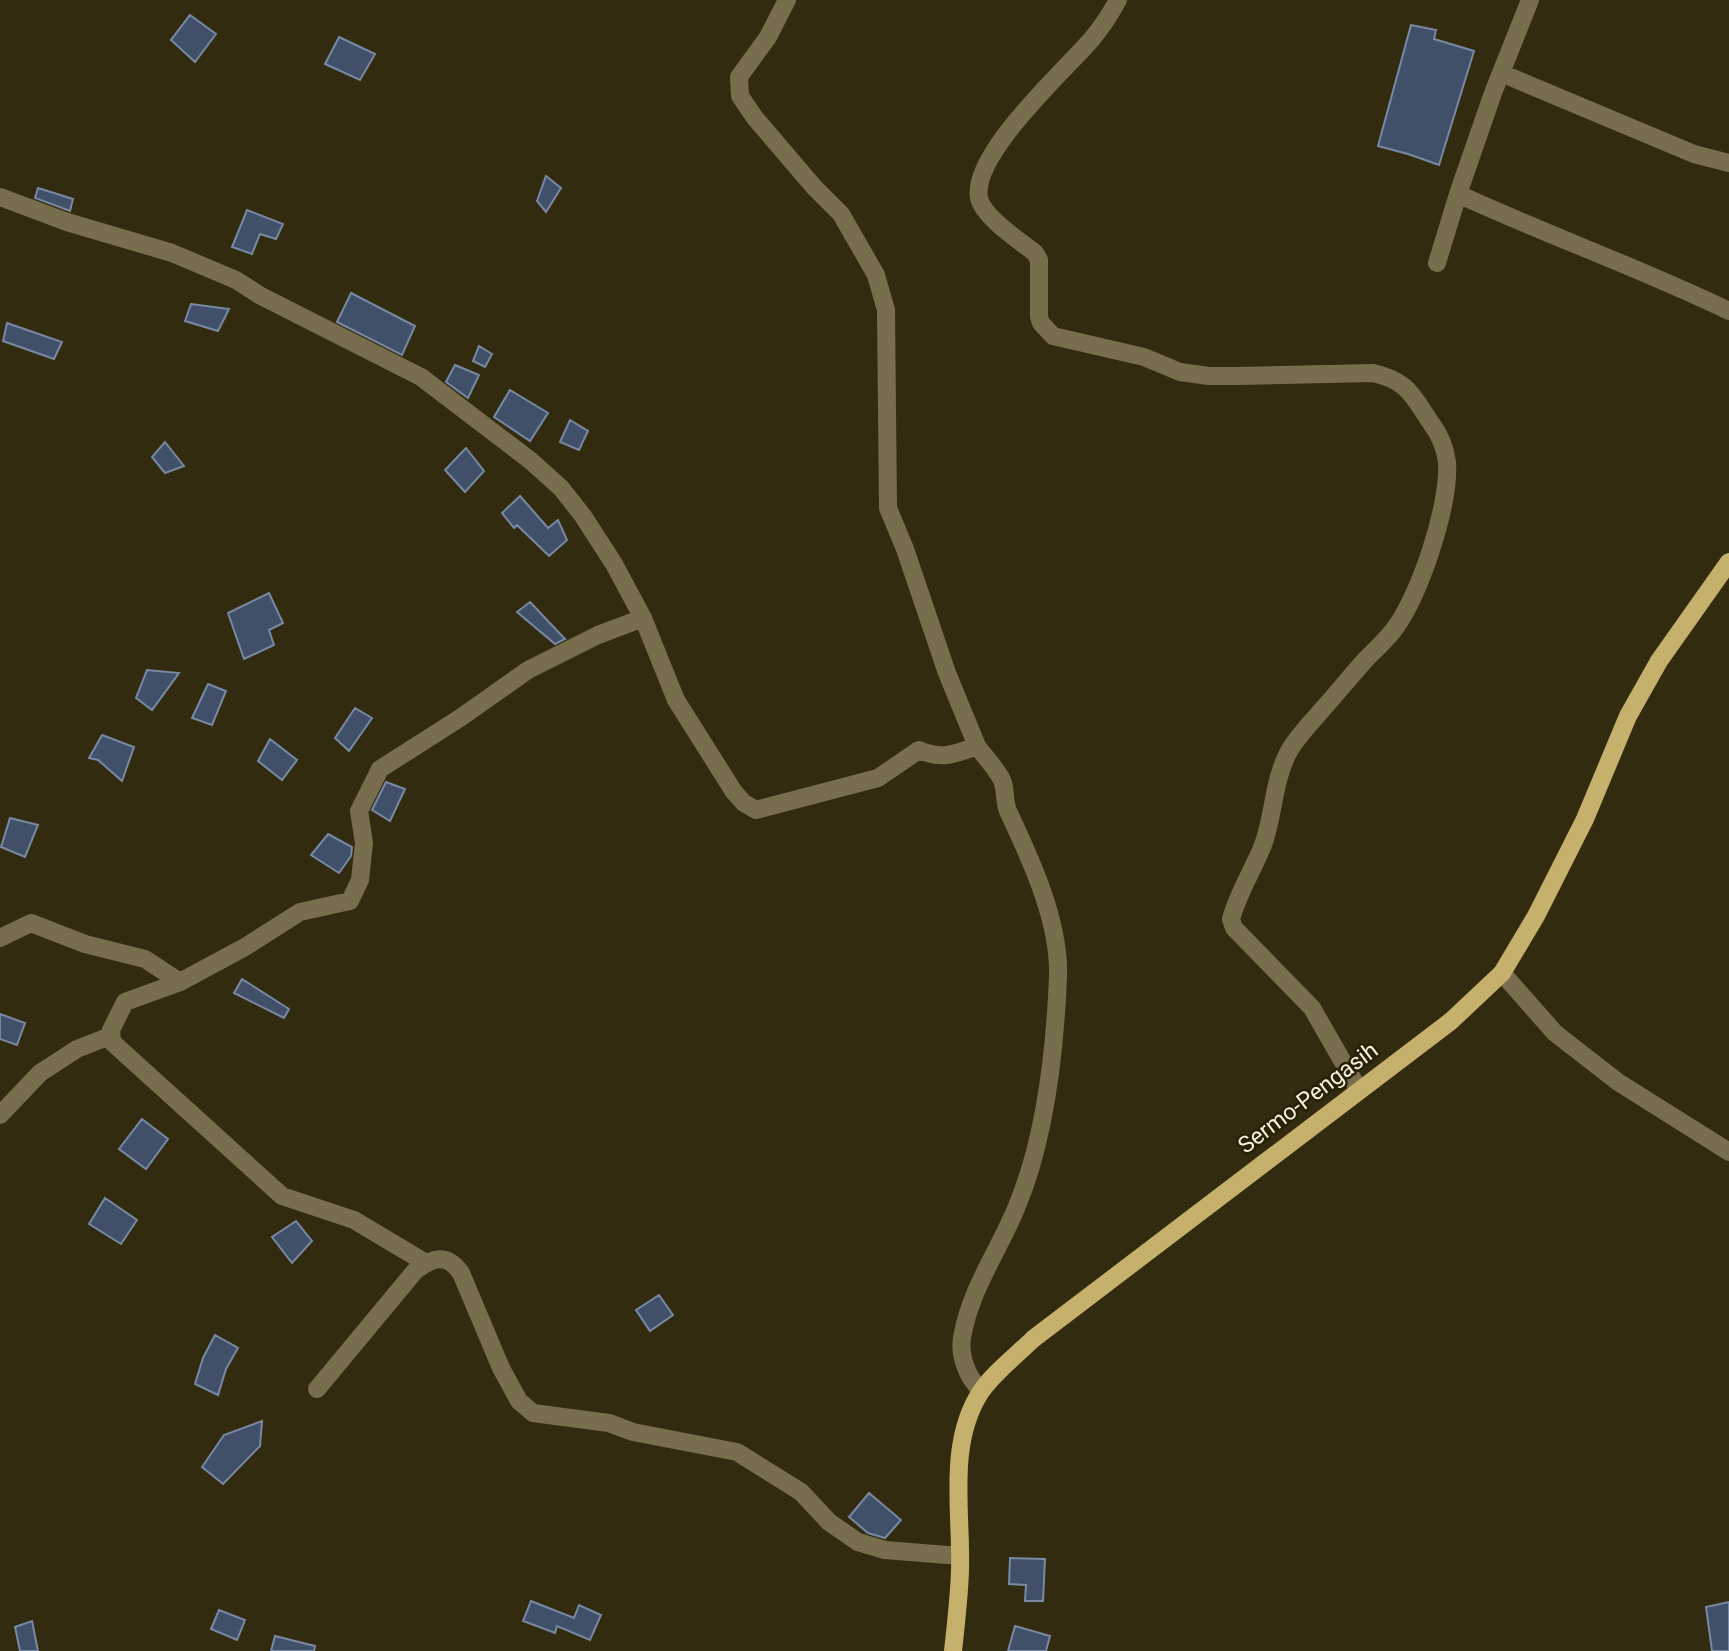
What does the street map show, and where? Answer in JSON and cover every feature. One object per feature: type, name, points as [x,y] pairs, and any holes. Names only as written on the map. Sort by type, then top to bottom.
[{"type":"main road","name":"Sermo-Pengasih","points":[[953,1651],[960,1556],[958,1477],[963,1442],[972,1409],[981,1390],[1033,1339],[1451,1021],[1502,973],[1536,916],[1585,819],[1628,716],[1659,661],[1729,562]]},
{"type":"street","points":[[787,0],[768,37],[739,77],[740,96],[755,118],[814,187],[841,214],[876,275],[886,310],[888,508],[905,549],[947,673],[977,746],[1003,782],[1007,808],[1020,831],[1035,872],[1049,915],[1055,945],[1058,975],[1048,1079],[1030,1167],[1017,1207],[968,1310],[961,1342],[964,1362],[972,1382],[981,1390]]},
{"type":"street","points":[[1118,0],[1093,38],[1004,135],[980,180],[979,197],[983,207],[993,219],[1035,253],[1039,260],[1041,323],[1053,336],[1144,358],[1180,372],[1223,376],[1349,373],[1388,376],[1402,383],[1410,392],[1438,433],[1445,450],[1447,465],[1438,520],[1408,610],[1392,633],[1313,720],[1287,754],[1281,768],[1263,845],[1231,919],[1234,928],[1312,1008],[1359,1090]]},
{"type":"street","points":[[1437,262],[1458,194],[1530,0]]},
{"type":"street","points":[[1501,73],[1695,154],[1729,163]]},
{"type":"street","points":[[1458,194],[1604,258],[1686,290],[1729,311]]},
{"type":"street","points":[[0,197],[67,222],[172,253],[205,266],[421,377],[531,461],[561,488],[589,525],[643,618],[676,700],[690,725],[734,792],[744,803],[756,810],[878,778],[919,750],[934,756],[954,754],[977,746]]},
{"type":"street","points":[[426,1263],[354,1220],[282,1196],[112,1042],[111,1030],[125,1002],[180,982],[245,947],[300,912],[350,901],[360,880],[364,843],[359,811],[380,769],[528,670],[598,635],[643,618]]},
{"type":"street","points":[[0,938],[31,923],[85,944],[145,959],[180,982]]},
{"type":"street","points":[[1502,973],[1555,1032],[1618,1082],[1729,1152]]},
{"type":"street","points":[[0,1115],[40,1073],[77,1049],[110,1036]]},
{"type":"street","points":[[317,1389],[415,1271],[436,1259],[453,1262],[461,1273],[501,1368],[519,1401],[533,1413],[609,1423],[634,1432],[737,1452],[801,1492],[829,1522],[858,1542],[885,1550],[960,1556]]},
{"type":"building","points":[[190,15],[216,34],[195,62],[171,40]]},
{"type":"building","points":[[1411,25],[1436,30],[1434,39],[1474,51],[1439,165],[1378,146]]},
{"type":"building","points":[[339,37],[375,54],[360,80],[325,64]]},
{"type":"building","points":[[546,176],[561,188],[546,212],[537,201]]},
{"type":"building","points":[[38,188],[73,199],[70,211],[35,198]]},
{"type":"building","points":[[247,210],[283,224],[276,239],[260,234],[252,254],[232,247]]},
{"type":"building","points":[[351,293],[415,326],[402,355],[337,322]]},
{"type":"building","points":[[191,304],[229,309],[218,331],[185,321]]},
{"type":"building","points":[[7,323],[62,342],[54,359],[3,341]]},
{"type":"building","points":[[479,346],[492,354],[485,367],[473,361]]},
{"type":"building","points":[[455,365],[479,375],[468,398],[446,382]]},
{"type":"building","points":[[510,390],[548,413],[530,441],[494,417]]},
{"type":"building","points":[[570,420],[588,431],[579,450],[560,442]]},
{"type":"building","points":[[165,442],[184,466],[165,473],[152,457]]},
{"type":"building","points":[[466,448],[484,471],[465,492],[445,470]]},
{"type":"building","points":[[520,496],[548,528],[558,520],[567,540],[549,556],[517,525],[514,528],[502,513]]},
{"type":"building","points":[[269,593],[283,623],[269,630],[274,645],[244,659],[228,613]]},
{"type":"building","points":[[530,602],[565,639],[555,644],[517,612]]},
{"type":"building","points":[[147,670],[179,673],[152,710],[136,698]]},
{"type":"building","points":[[208,684],[226,691],[212,725],[192,718]]},
{"type":"building","points":[[355,708],[372,718],[349,751],[335,738]]},
{"type":"building","points":[[102,735],[134,747],[122,781],[98,760],[89,758]]},
{"type":"building","points":[[270,739],[297,760],[282,780],[258,761]]},
{"type":"building","points":[[386,782],[405,789],[390,821],[372,810]]},
{"type":"building","points":[[10,818],[38,825],[25,857],[1,847]]},
{"type":"building","points":[[328,834],[352,847],[351,856],[339,873],[311,855]]},
{"type":"building","points":[[242,979],[289,1009],[284,1018],[234,993]]},
{"type":"building","points":[[0,1014],[25,1023],[17,1045],[0,1039]]},
{"type":"building","points":[[142,1119],[168,1139],[146,1169],[119,1149]]},
{"type":"building","points":[[105,1198],[137,1220],[121,1244],[89,1224]]},
{"type":"building","points":[[296,1221],[312,1241],[292,1263],[272,1237]]},
{"type":"building","points":[[659,1295],[673,1315],[650,1331],[636,1310]]},
{"type":"building","points":[[215,1335],[238,1348],[226,1369],[218,1395],[195,1384],[203,1358]]},
{"type":"building","points":[[262,1421],[260,1446],[223,1484],[202,1467],[224,1435]]},
{"type":"building","points":[[869,1493],[901,1520],[885,1538],[868,1533],[849,1517]]},
{"type":"building","points":[[1010,1558],[1045,1559],[1043,1601],[1025,1601],[1026,1585],[1009,1584]]},
{"type":"building","points":[[531,1601],[574,1618],[579,1605],[601,1615],[590,1640],[557,1626],[555,1633],[523,1621]]},
{"type":"building","points":[[1729,1602],[1729,1651],[1712,1651],[1706,1607]]},
{"type":"building","points":[[219,1610],[245,1620],[237,1640],[211,1629]]},
{"type":"building","points":[[32,1621],[38,1651],[20,1651],[15,1627]]},
{"type":"building","points":[[1015,1626],[1050,1636],[1046,1651],[1008,1651]]},
{"type":"building","points":[[275,1636],[315,1646],[314,1651],[271,1651]]}]
